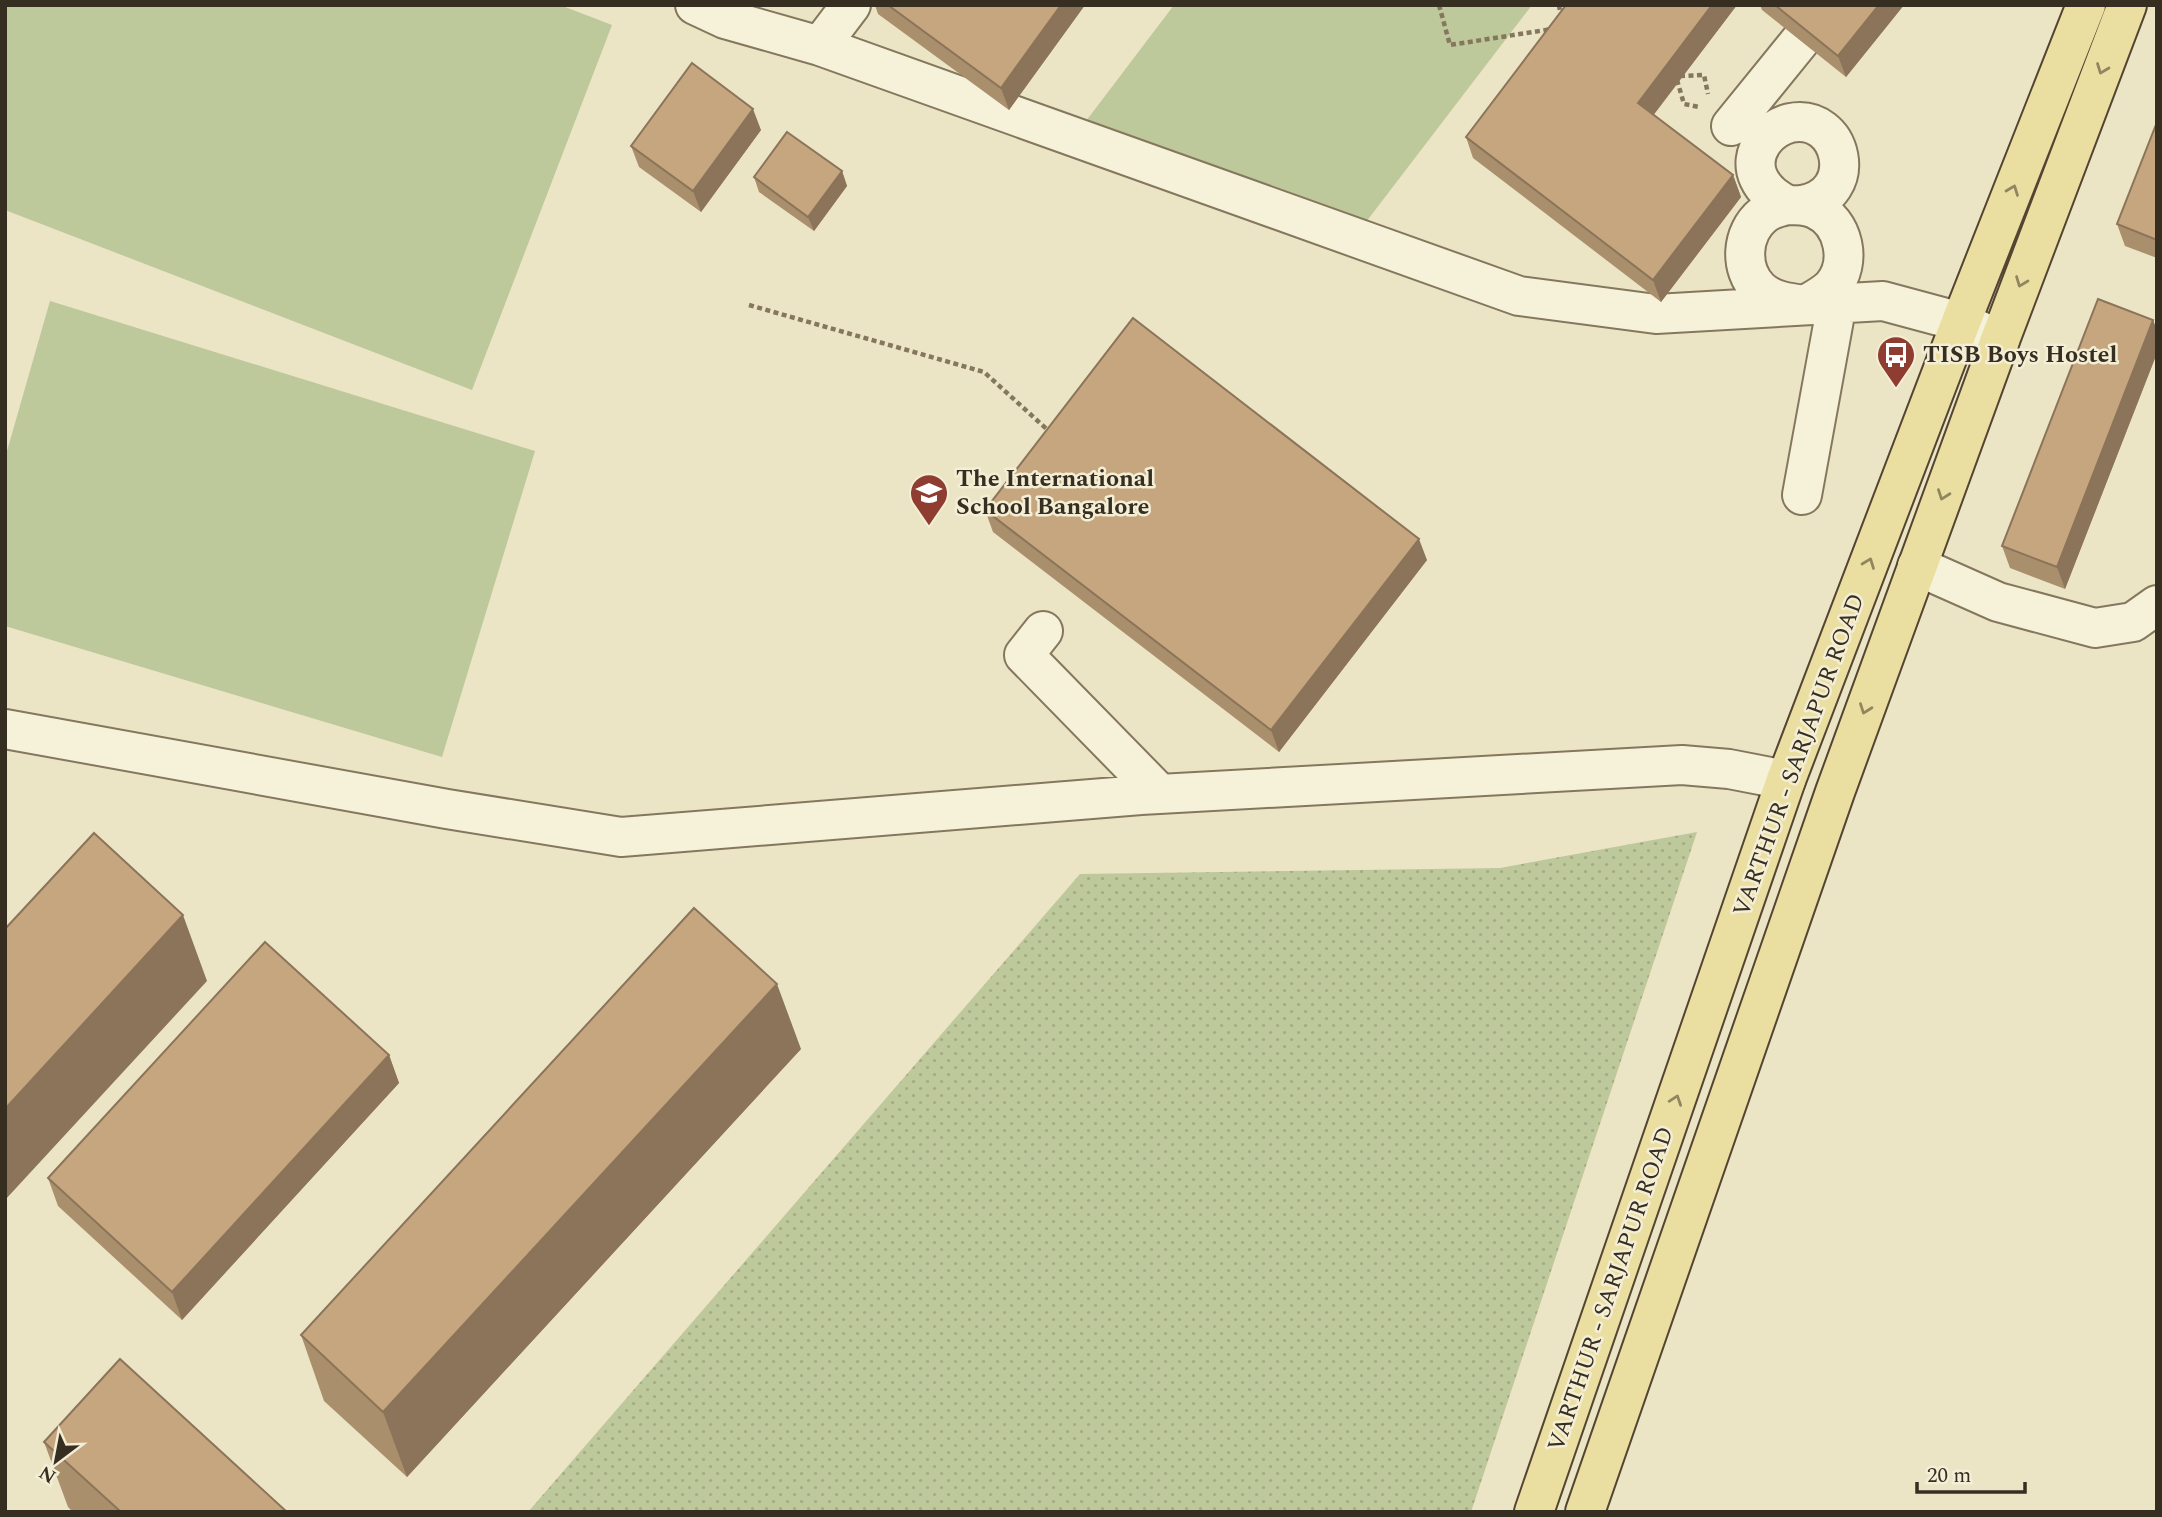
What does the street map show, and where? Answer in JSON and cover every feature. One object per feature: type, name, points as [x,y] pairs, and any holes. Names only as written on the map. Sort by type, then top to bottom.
[{"type":"main road","name":"VARTHUR - SARJAPUR ROAD","points":[[1534,1512],[1786,780],[1961,322],[2086,5]]},
{"type":"main road","name":"VARTHUR - SARJAPUR ROAD","points":[[1585,1512],[1835,792],[2000,340],[2127,5]]},
{"type":"lane","points":[[695,5],[724,19],[820,46],[1519,296],[1656,314],[1883,301],[1961,322],[2000,340]]},
{"type":"lane","points":[[820,46],[851,5]]},
{"type":"lane","points":[[1744,138],[1800,41]]},
{"type":"lane","points":[[1744,138],[1798,121],[1813,124],[1826,132],[1835,144],[1840,159],[1835,185],[1815,203],[1774,208],[1752,227],[1746,243],[1745,259],[1749,275],[1759,289],[1773,298],[1821,304]]},
{"type":"lane","points":[[1744,138],[1756,159],[1757,174],[1763,188],[1774,198],[1822,214],[1837,229],[1843,243],[1844,259],[1840,274],[1821,304],[1802,495]]},
{"type":"lane","points":[[1917,566],[1998,602],[2095,628],[2133,622],[2157,605]]},
{"type":"lane","points":[[1043,631],[1024,655],[1160,794]]},
{"type":"lane","points":[[5,729],[447,809],[621,837],[1160,794],[1682,765],[1729,769],[1786,780]]},
{"type":"path","points":[[1439,5],[1450,45],[1562,27],[1559,5]]},
{"type":"path","points":[[749,306],[984,372],[1052,433]]},
{"type":"green space","points":[[5,5],[560,5],[612,25],[472,390],[5,210]]},
{"type":"green space","points":[[1174,5],[1532,5],[1366,222],[1083,125]]},
{"type":"green space","points":[[50,301],[535,451],[442,757],[5,626],[5,458]]},
{"type":"green space","points":[[1697,832],[1471,1512],[528,1512],[1080,874],[1500,868]]},
{"type":"building","points":[[888,5],[1061,5],[1001,88]]},
{"type":"building","points":[[1566,5],[1712,5],[1638,103],[1733,175],[1653,280],[1466,137]]},
{"type":"building","points":[[1775,5],[1879,5],[1838,56]]},
{"type":"building","points":[[692,63],[753,109],[693,191],[631,146]]},
{"type":"building","points":[[2157,122],[2157,240],[2117,224]]},
{"type":"building","points":[[787,132],[842,171],[808,217],[754,177]]},
{"type":"building","points":[[2098,299],[2153,320],[2057,567],[2002,546]]},
{"type":"building","points":[[1133,318],[1419,539],[1271,730],[985,510]]},
{"type":"building","points":[[94,833],[183,915],[5,1109],[5,929]]},
{"type":"building","points":[[694,908],[777,984],[383,1412],[301,1335]]},
{"type":"building","points":[[265,942],[389,1055],[172,1292],[48,1178]]},
{"type":"building","points":[[120,1359],[287,1512],[121,1512],[44,1442]]},
{"type":"place","name":"TISB Boys Hostel","points":[[1896,389]]},
{"type":"place","name":"The International School Bangalore","points":[[929,527]]}]
